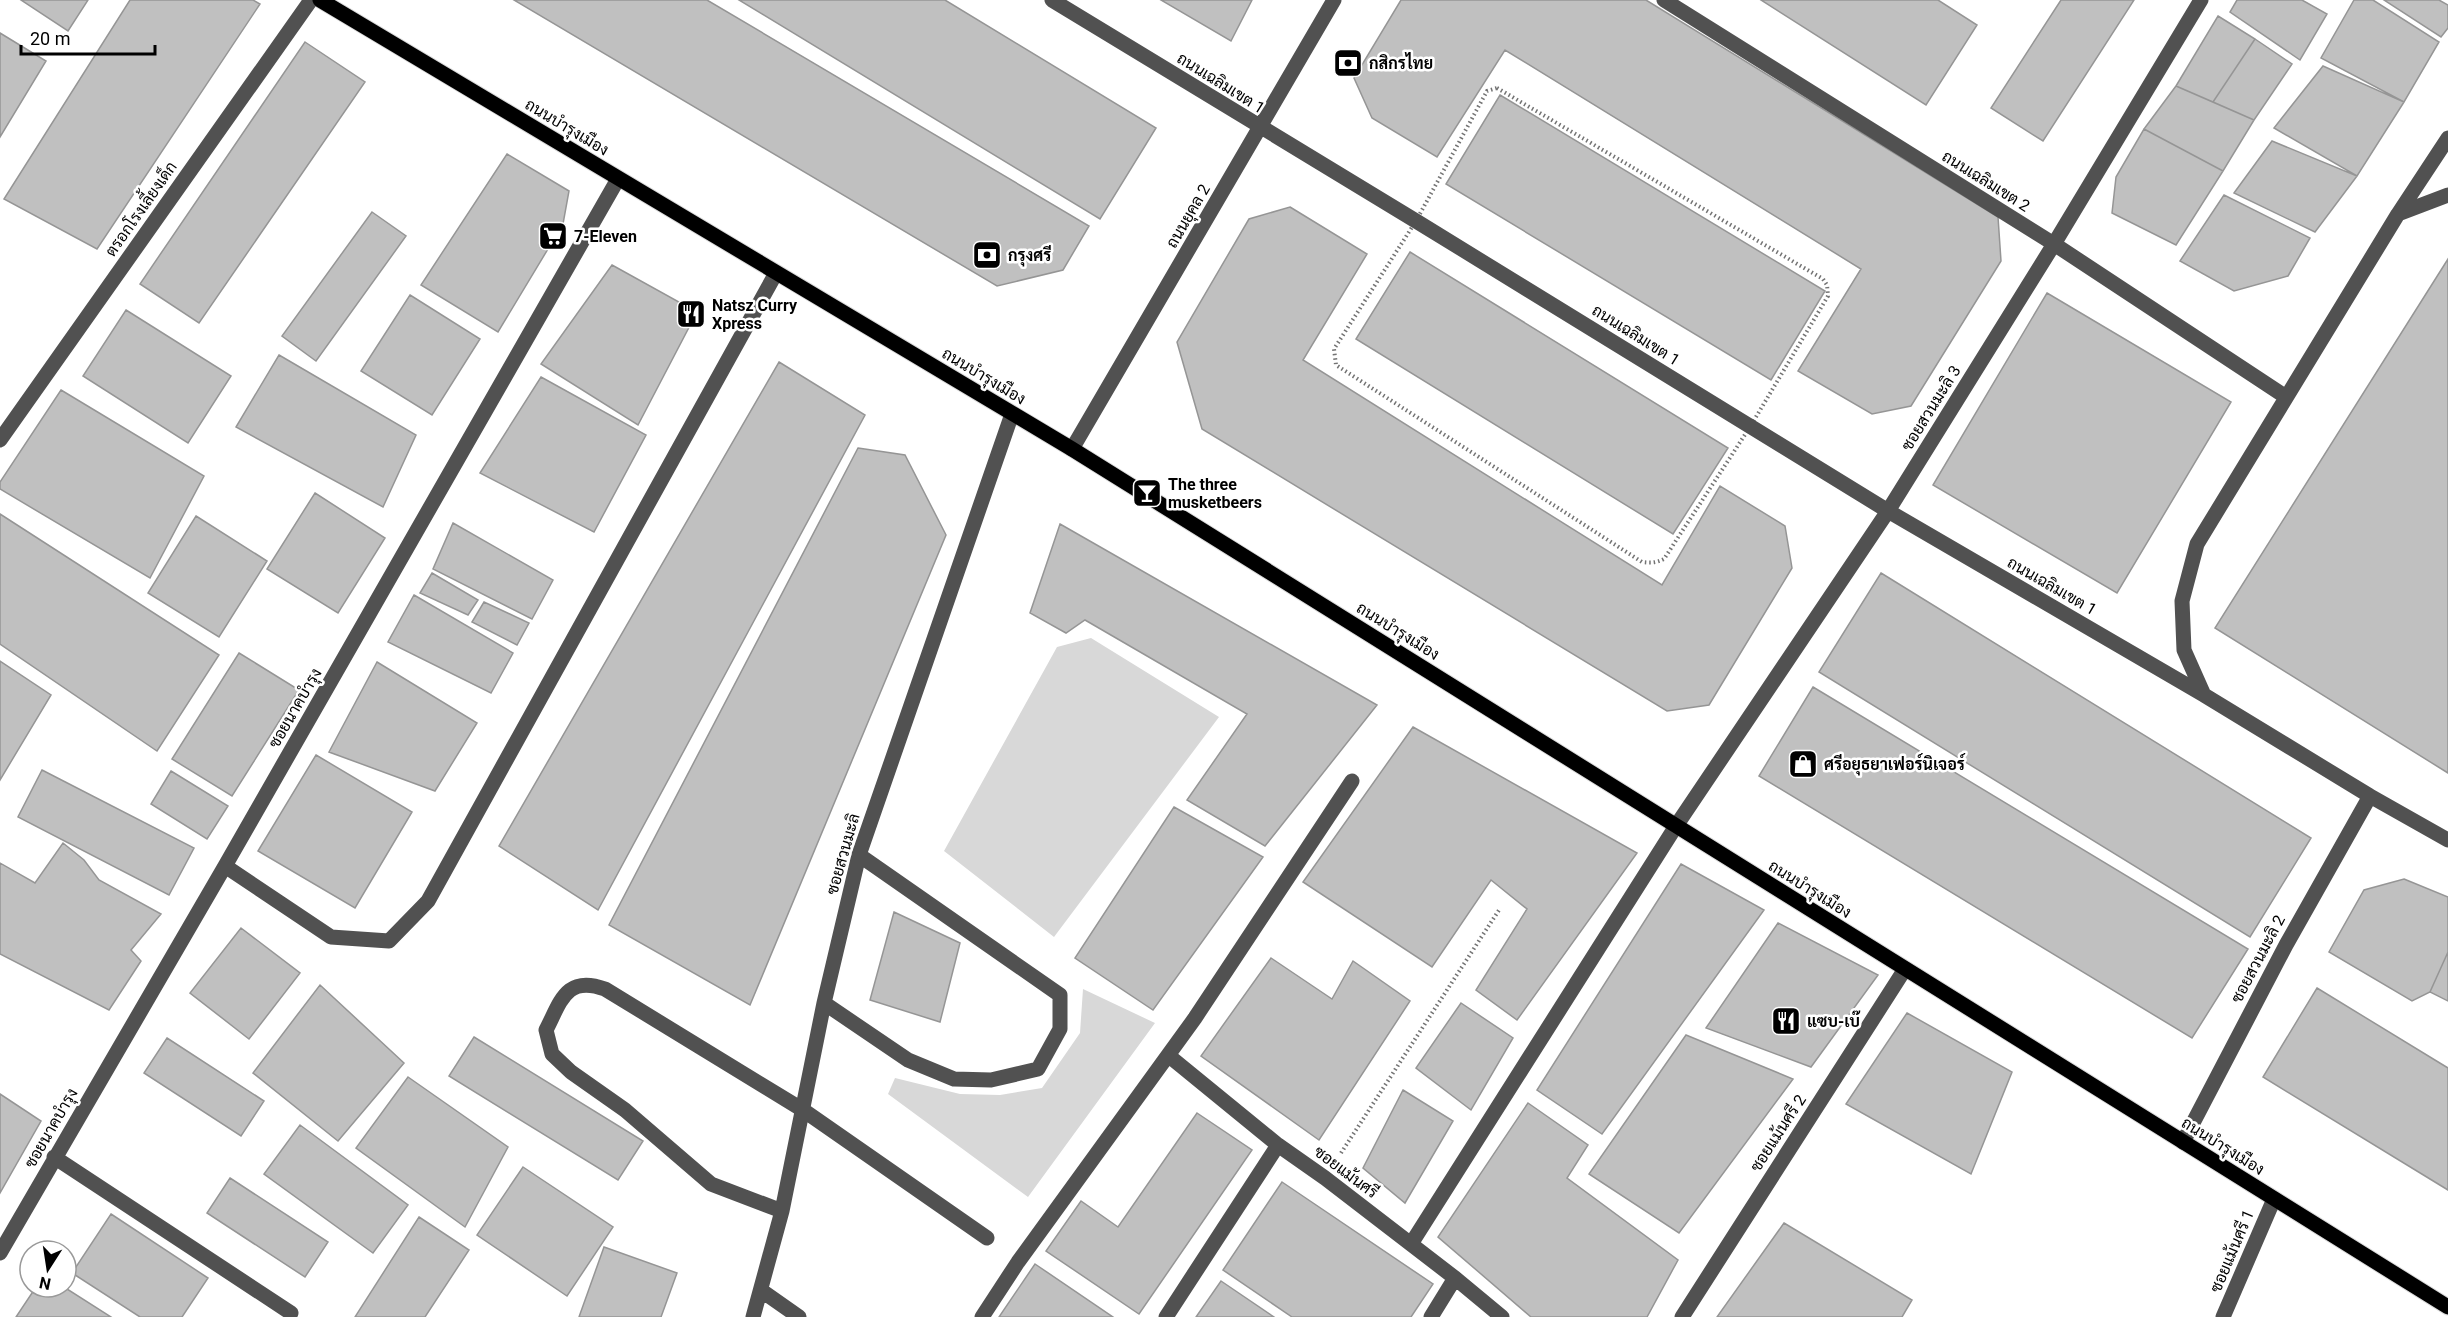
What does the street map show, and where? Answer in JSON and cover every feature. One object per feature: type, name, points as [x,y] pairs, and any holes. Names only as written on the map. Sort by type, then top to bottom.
[{"type":"main road","name":"ถนนบำรุงเมือง","points":[[320,0],[1072,449],[2448,1307]]},
{"type":"street","name":"ตรอกโรงเลี้ยงเด็ก","points":[[0,440],[311,0]]},
{"type":"street","name":"ถนนเฉลิมเขต 1","points":[[1052,0],[1888,512],[2448,840]]},
{"type":"street","name":"ถนนยุคล 2","points":[[1072,449],[1334,0]]},
{"type":"street","name":"ถนนเฉลิมเขต 2","points":[[1664,0],[2054,244],[2286,397]]},
{"type":"street","name":"ซอยสวนมะลิ 3","points":[[1411,1244],[1676,826],[1888,512],[2054,244],[2201,0]]},
{"type":"street","points":[[2204,695],[2184,650],[2182,601],[2197,544],[2398,214],[2448,138]]},
{"type":"street","name":"ซอยนาคบำรุง","points":[[0,1253],[225,866],[618,179]]},
{"type":"street","points":[[2398,214],[2448,195]]},
{"type":"street","points":[[225,866],[331,937],[389,941],[428,901],[776,273]]},
{"type":"street","name":"ซอยสวนมะลิ","points":[[753,1317],[762,1291],[782,1211],[824,1003],[859,855],[1011,414]]},
{"type":"street","points":[[982,1317],[1018,1262],[1169,1056],[1352,781]]},
{"type":"street","name":"ซอยสวนมะลิ 2","points":[[2183,1142],[2286,945],[2370,796]]},
{"type":"street","points":[[824,1003],[908,1060],[954,1079],[991,1080],[1038,1069],[1060,1029],[1060,995],[859,855]]},
{"type":"street","name":"ซอยแม้นศรี 2","points":[[1682,1317],[1905,969]]},
{"type":"street","points":[[782,1211],[711,1184],[625,1110],[572,1072],[552,1054],[546,1030],[561,1002],[573,986],[594,985],[645,1012],[803,1110],[987,1238]]},
{"type":"street","name":"ซอยแม้นศรี","points":[[1169,1056],[1278,1145],[1411,1244],[1502,1317]]},
{"type":"street","points":[[1166,1317],[1278,1145]]},
{"type":"street","points":[[54,1157],[291,1313]]},
{"type":"street","name":"ซอยแม้นศรี 1","points":[[2223,1317],[2274,1199]]},
{"type":"street","points":[[1431,1317],[1455,1278]]},
{"type":"street","points":[[762,1291],[800,1317]]},
{"type":"path","points":[[1497,88],[1823,279],[1828,296],[1750,427],[1664,559],[1653,563],[1642,562],[1336,365],[1334,349],[1416,221],[1487,91],[1497,88]]},
{"type":"path","points":[[1324,1178],[1499,910]]},
{"type":"shaded area","points":[[1091,638],[1219,717],[1054,937],[944,851],[1057,647]]},
{"type":"shaded area","points":[[1083,989],[1155,1023],[1028,1197],[888,1094],[895,1078],[960,1094],[1000,1095],[1042,1088],[1080,1033]]},
{"type":"building","points":[[21,0],[88,0],[68,31]]},
{"type":"building","points":[[130,0],[253,0],[260,4],[97,249],[4,199]]},
{"type":"building","points":[[514,0],[707,0],[1089,226],[1063,270],[997,286]]},
{"type":"building","points":[[739,0],[945,0],[1156,128],[1100,219]]},
{"type":"building","points":[[1161,0],[1252,0],[1231,41]]},
{"type":"building","points":[[1401,0],[1646,0],[1998,217],[2001,261],[1911,406],[1872,414],[1798,371],[1861,269],[1505,50],[1437,157],[1372,118],[1354,78]]},
{"type":"building","points":[[1761,0],[1938,0],[1977,25],[1926,105]]},
{"type":"building","points":[[2061,0],[2134,0],[2043,141],[1991,108]]},
{"type":"building","points":[[2237,0],[2302,0],[2327,14],[2300,60],[2230,12]]},
{"type":"building","points":[[2354,0],[2373,0],[2439,42],[2404,102],[2321,58]]},
{"type":"building","points":[[2384,0],[2439,0],[2448,5],[2448,28],[2441,37]]},
{"type":"building","points":[[2218,16],[2255,39],[2213,102],[2176,86]]},
{"type":"building","points":[[0,33],[46,61],[0,137]]},
{"type":"building","points":[[2255,39],[2292,64],[2254,120],[2213,102]]},
{"type":"building","points":[[305,42],[365,82],[199,323],[140,284]]},
{"type":"building","points":[[2323,66],[2404,102],[2357,176],[2274,128]]},
{"type":"building","points":[[2176,86],[2254,120],[2223,171],[2144,129]]},
{"type":"building","points":[[1500,95],[1825,291],[1771,380],[1446,184]]},
{"type":"building","points":[[2144,129],[2223,171],[2176,245],[2112,213],[2116,177]]},
{"type":"building","points":[[2272,141],[2357,176],[2315,232],[2234,193]]},
{"type":"building","points":[[507,154],[569,191],[563,224],[498,332],[421,285]]},
{"type":"building","points":[[2224,195],[2310,238],[2288,276],[2234,291],[2180,261]]},
{"type":"building","points":[[1290,207],[1367,254],[1303,360],[1662,585],[1720,486],[1785,526],[1792,568],[1709,705],[1667,711],[1202,429],[1177,342],[1249,219]]},
{"type":"building","points":[[372,212],[406,236],[316,361],[282,336]]},
{"type":"building","points":[[1410,252],[1728,448],[1673,534],[1356,339]]},
{"type":"building","points":[[2448,259],[2448,773],[2215,628]]},
{"type":"building","points":[[612,265],[697,312],[638,425],[541,364]]},
{"type":"building","points":[[2047,293],[2231,402],[2117,593],[1933,485]]},
{"type":"building","points":[[410,295],[480,339],[432,415],[361,371]]},
{"type":"building","points":[[126,310],[231,376],[188,443],[83,376]]},
{"type":"building","points":[[279,355],[416,435],[383,507],[236,427]]},
{"type":"building","points":[[779,362],[865,415],[598,910],[499,846]]},
{"type":"building","points":[[541,377],[646,435],[594,532],[480,473]]},
{"type":"building","points":[[61,390],[204,476],[150,578],[0,489],[0,482]]},
{"type":"building","points":[[858,448],[905,455],[946,535],[750,1005],[609,925]]},
{"type":"building","points":[[315,493],[385,538],[338,613],[267,569]]},
{"type":"building","points":[[0,514],[219,655],[157,751],[0,644]]},
{"type":"building","points":[[196,516],[267,561],[219,637],[148,593]]},
{"type":"building","points":[[453,523],[553,580],[532,619],[433,569]]},
{"type":"building","points":[[1060,524],[1377,705],[1265,846],[1187,800],[1247,714],[1085,620],[1066,633],[1030,613]]},
{"type":"building","points":[[432,573],[478,600],[468,615],[420,593]]},
{"type":"building","points":[[1881,573],[2311,838],[2250,937],[1819,672]]},
{"type":"building","points":[[414,595],[513,653],[491,693],[388,642]]},
{"type":"building","points":[[484,602],[529,623],[517,645],[472,622]]},
{"type":"building","points":[[239,653],[299,690],[232,796],[172,759]]},
{"type":"building","points":[[0,661],[51,695],[0,780]]},
{"type":"building","points":[[377,662],[477,723],[435,791],[329,752]]},
{"type":"building","points":[[1813,687],[2248,949],[2192,1038],[1759,776]]},
{"type":"building","points":[[1413,727],[1637,853],[1517,1020],[1476,990],[1527,909],[1491,880],[1432,967],[1303,882]]},
{"type":"building","points":[[316,755],[412,812],[355,908],[258,851]]},
{"type":"building","points":[[42,770],[194,848],[169,895],[18,817]]},
{"type":"building","points":[[171,771],[228,806],[207,839],[151,804]]},
{"type":"building","points":[[1174,807],[1263,857],[1153,1010],[1075,958]]},
{"type":"building","points":[[63,843],[84,860],[99,880],[161,914],[131,950],[141,961],[109,1010],[0,954],[0,863],[35,883]]},
{"type":"building","points":[[1681,864],[1764,910],[1602,1134],[1537,1090]]},
{"type":"building","points":[[2404,879],[2448,897],[2448,952],[2430,992],[2412,1001],[2329,952],[2364,890]]},
{"type":"building","points":[[894,912],[960,943],[940,1022],[870,1000]]},
{"type":"building","points":[[1778,923],[1878,975],[1811,1067],[1706,1028]]},
{"type":"building","points":[[241,928],[300,973],[249,1039],[190,993]]},
{"type":"building","points":[[2448,952],[2448,1001],[2430,992]]},
{"type":"building","points":[[1271,958],[1332,999],[1353,961],[1410,1001],[1319,1140],[1201,1056]]},
{"type":"building","points":[[320,985],[404,1063],[338,1141],[253,1073]]},
{"type":"building","points":[[2317,988],[2448,1068],[2448,1190],[2263,1077]]},
{"type":"building","points":[[1461,1003],[1513,1038],[1471,1110],[1416,1068]]},
{"type":"building","points":[[1907,1013],[2012,1072],[1971,1174],[1846,1104]]},
{"type":"building","points":[[1686,1035],[1793,1079],[1679,1233],[1589,1174]]},
{"type":"building","points":[[474,1037],[643,1141],[618,1180],[449,1076]]},
{"type":"building","points":[[167,1038],[264,1101],[241,1136],[144,1073]]},
{"type":"building","points":[[408,1077],[508,1147],[465,1227],[356,1148]]},
{"type":"building","points":[[1403,1090],[1453,1121],[1405,1203],[1363,1168]]},
{"type":"building","points":[[0,1094],[41,1121],[0,1193]]},
{"type":"building","points":[[1528,1103],[1588,1145],[1567,1178],[1678,1260],[1647,1317],[1531,1317],[1438,1237]]},
{"type":"building","points":[[1197,1113],[1252,1150],[1139,1314],[1046,1251],[1081,1201],[1118,1227]]},
{"type":"building","points":[[300,1125],[408,1205],[373,1253],[264,1174]]},
{"type":"building","points":[[523,1167],[613,1227],[567,1296],[477,1235]]},
{"type":"building","points":[[230,1178],[328,1242],[305,1277],[207,1213]]},
{"type":"building","points":[[1282,1182],[1433,1284],[1411,1317],[1292,1317],[1223,1270]]},
{"type":"building","points":[[111,1214],[208,1278],[182,1317],[140,1317],[78,1277],[78,1264]]},
{"type":"building","points":[[419,1217],[469,1250],[425,1317],[355,1317]]},
{"type":"building","points":[[1784,1223],[1912,1300],[1902,1317],[1717,1317]]},
{"type":"building","points":[[604,1247],[677,1273],[661,1317],[579,1317]]},
{"type":"building","points":[[1035,1264],[1113,1317],[999,1317]]},
{"type":"building","points":[[1221,1281],[1274,1317],[1196,1317]]},
{"type":"building","points":[[78,1296],[111,1317],[16,1317],[28,1299],[78,1299]]},
{"type":"place","name":"กสิกรไทย","points":[[1348,63]]},
{"type":"place","name":"7-Eleven","points":[[553,236]]},
{"type":"place","name":"กรุงศรี","points":[[987,255]]},
{"type":"place","name":"Natsz Curry Xpress","points":[[691,314]]},
{"type":"place","name":"The three musketbeers","points":[[1147,493]]},
{"type":"place","name":"ศรีอยุธยาเฟอร์นิเจอร์","points":[[1803,764]]},
{"type":"place","name":"แซบ-เบ๊","points":[[1786,1021]]}]
